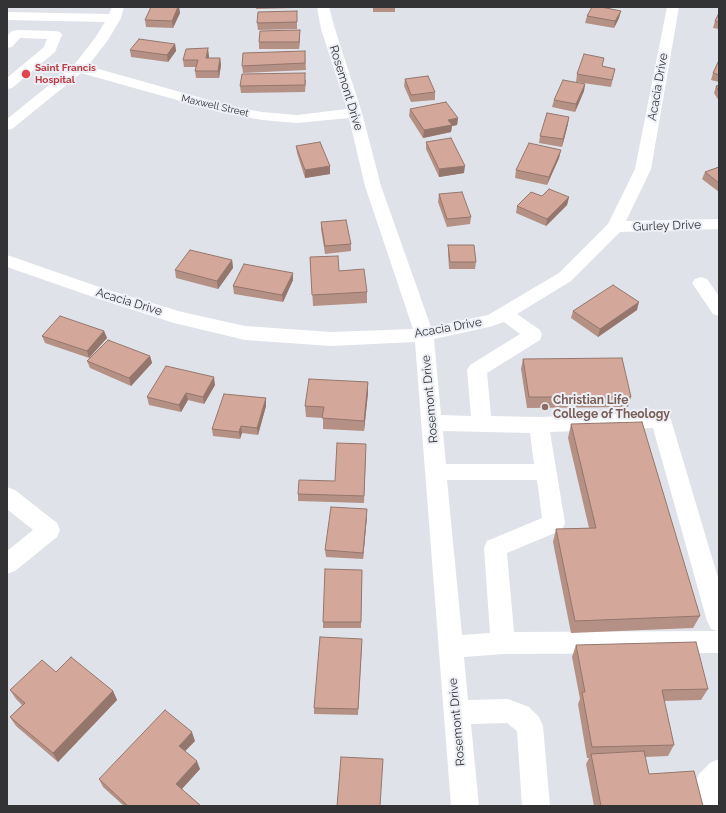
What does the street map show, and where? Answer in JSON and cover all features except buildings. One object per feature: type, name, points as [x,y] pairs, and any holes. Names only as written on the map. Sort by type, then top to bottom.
[{"type":"street","name":"Rosemont Drive","points":[[323,7],[328,29],[355,113],[373,186],[424,335],[465,806]]},
{"type":"street","name":"Acacia Drive","points":[[7,261],[102,294],[181,318],[245,333],[331,339],[424,335],[493,320],[565,276],[615,227],[644,169],[673,7]]},
{"type":"street","points":[[7,16],[116,13]]},
{"type":"street","points":[[7,126],[79,68],[101,40],[116,13]]},
{"type":"street","points":[[7,44],[17,34],[55,35],[50,49],[7,85]]},
{"type":"street","name":"Maxwell Street","points":[[79,68],[228,110],[262,116],[297,119],[355,113]]},
{"type":"street","name":"Gurley Drive","points":[[615,227],[719,224]]},
{"type":"street","points":[[700,283],[719,310]]},
{"type":"street","points":[[482,424],[477,370],[533,335],[504,313]]},
{"type":"street","points":[[431,423],[539,425],[661,420],[719,621]]},
{"type":"street","points":[[503,643],[495,548],[554,524],[539,425]]},
{"type":"street","points":[[436,472],[547,472]]},
{"type":"street","points":[[7,496],[48,530],[7,564]]},
{"type":"street","points":[[451,647],[503,643],[719,642]]},
{"type":"street","points":[[456,712],[508,711],[520,716],[530,726],[536,806]]},
{"type":"street","points":[[710,806],[708,783],[719,772]]},
{"type":"place","name":"Saint Francis Hospital","points":[[26,74]]},
{"type":"place","name":"Christian Life College of Theology","points":[[545,407]]}]
